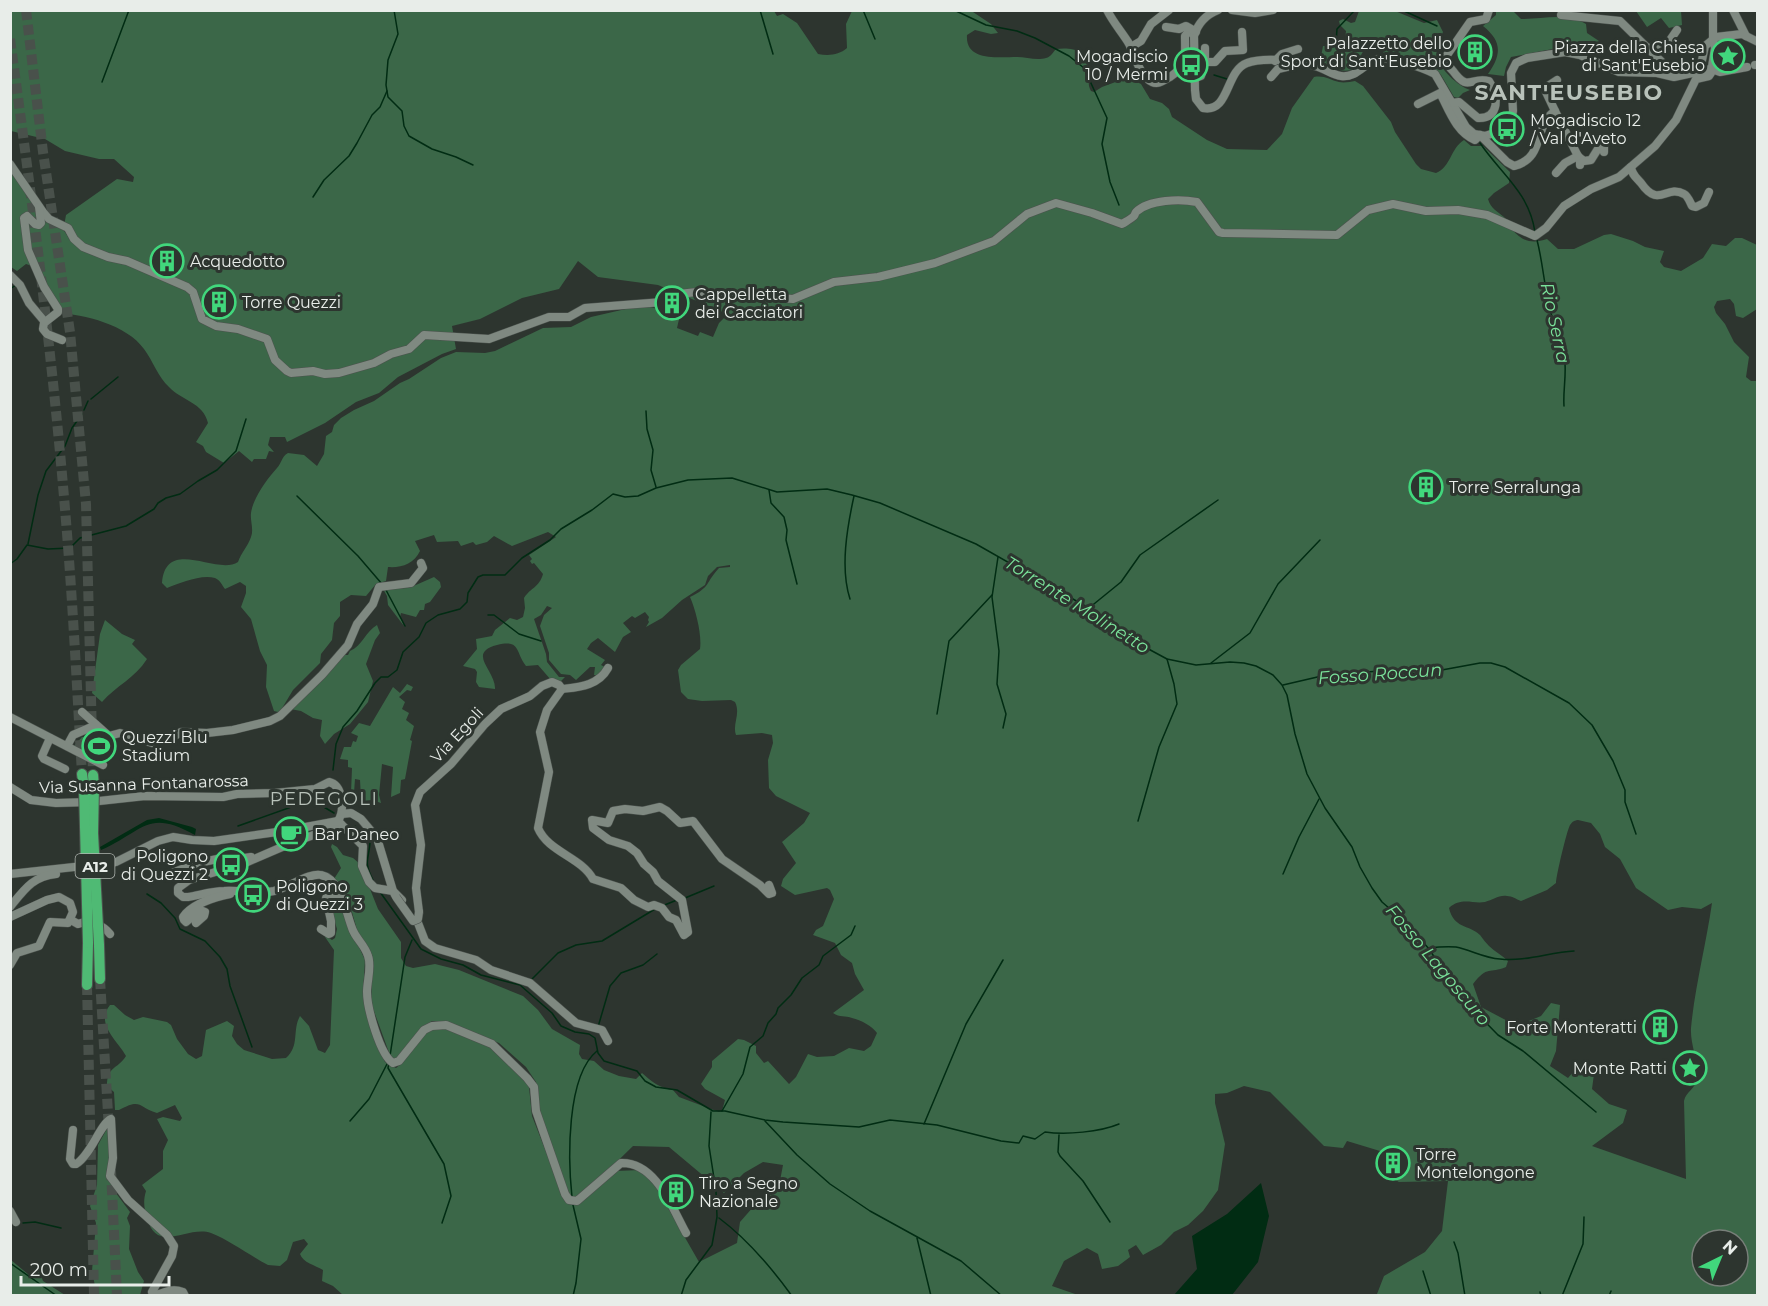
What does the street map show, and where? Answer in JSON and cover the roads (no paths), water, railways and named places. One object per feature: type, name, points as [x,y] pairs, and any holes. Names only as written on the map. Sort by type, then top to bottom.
[{"type":"highway","name":"A12","points":[[88,781],[94,944],[100,979]]},
{"type":"highway","name":"A12","points":[[87,985],[94,944]]},
{"type":"street","points":[[1107,10],[1113,24],[1131,47],[1133,56],[1148,79],[1159,83],[1182,67],[1185,36],[1188,31],[1194,31]]},
{"type":"street","points":[[1131,47],[1141,40],[1150,24],[1169,10]]},
{"type":"street","points":[[1218,10],[1203,19],[1194,31],[1194,90],[1198,104],[1203,108],[1213,108],[1221,102],[1238,67],[1250,62],[1275,61],[1314,65],[1335,74],[1347,76],[1353,75],[1375,60],[1390,59],[1435,74],[1466,128],[1480,135],[1510,165],[1518,165],[1535,150],[1539,143],[1542,123],[1548,115],[1555,111]]},
{"type":"street","points":[[1233,10],[1255,13],[1273,10]]},
{"type":"street","points":[[1452,103],[1460,102],[1478,118],[1485,118],[1496,110],[1493,87],[1489,81],[1467,83],[1461,81],[1445,58],[1470,22],[1486,19],[1489,10]]},
{"type":"street","points":[[1713,10],[1715,48]]},
{"type":"street","points":[[1733,10],[1746,36]]},
{"type":"street","points":[[1561,15],[1620,21],[1659,61],[1669,67],[1720,72],[1753,66]]},
{"type":"street","points":[[1166,27],[1179,29],[1186,26],[1194,31]]},
{"type":"street","points":[[1649,49],[1657,44],[1666,44],[1677,30]]},
{"type":"street","points":[[1205,62],[1215,62],[1225,51],[1243,51],[1242,32]]},
{"type":"street","points":[[10,164],[49,219],[68,228],[74,239],[83,247],[127,261],[187,287],[193,292],[202,319],[216,326],[238,329],[267,339],[275,360],[291,373],[304,371],[325,374],[339,373],[374,363],[391,354],[409,349],[424,335],[489,339],[549,317],[569,317],[585,308],[663,302],[678,294],[697,292],[793,299],[834,282],[878,277],[935,263],[994,241],[1027,214],[1056,203],[1122,224],[1136,212],[1148,206],[1169,200],[1193,201],[1197,202],[1223,233],[1337,236],[1368,210],[1393,204],[1426,211],[1458,210],[1487,215],[1535,236],[1546,228],[1564,206],[1591,189],[1619,177],[1661,141],[1681,112],[1696,79],[1710,75],[1705,69],[1706,46],[1713,39],[1723,35],[1742,34],[1758,42]]},
{"type":"street","points":[[1705,69],[1723,35]]},
{"type":"street","points":[[1195,78],[1201,76],[1205,62],[1205,48]]},
{"type":"street","points":[[1275,61],[1282,54],[1298,49]]},
{"type":"street","points":[[1418,104],[1440,93],[1456,125],[1474,140],[1480,135],[1490,135],[1500,131],[1511,120],[1513,111],[1511,73],[1516,63],[1527,58],[1564,52],[1580,55],[1623,73],[1657,73],[1674,77],[1705,69]]},
{"type":"street","points":[[1271,77],[1278,69],[1295,65],[1311,68],[1314,65]]},
{"type":"street","points":[[1557,80],[1548,86],[1546,92],[1578,156],[1580,165]]},
{"type":"street","points":[[1578,156],[1584,160],[1591,160],[1601,144],[1604,146],[1604,152]]},
{"type":"street","points":[[1556,173],[1565,163],[1578,156]]},
{"type":"street","points":[[1631,167],[1632,175],[1652,195],[1684,193],[1692,206],[1696,207],[1704,203],[1709,192]]},
{"type":"street","points":[[39,204],[39,225],[27,216],[24,218],[27,245],[44,287],[55,301],[58,312],[42,327],[46,334],[62,340]]},
{"type":"street","points":[[10,275],[20,285],[29,303],[45,322]]},
{"type":"street","points":[[82,712],[109,736],[120,733],[152,743],[185,731],[207,733],[233,730],[270,721],[280,716],[322,675],[348,645],[357,624],[373,604],[379,587],[411,583],[423,568],[421,563]]},
{"type":"street","points":[[608,668],[598,680],[578,688],[562,688],[547,710],[540,732],[549,772],[538,822],[540,833],[558,849],[589,870],[593,879],[621,888],[634,900],[648,906],[654,905],[662,908],[669,917],[676,920],[681,931],[686,934],[688,932],[682,900],[658,881],[637,853],[628,846],[609,840],[597,832],[593,828],[592,820],[608,823],[613,811],[625,809],[643,811],[660,807],[668,811],[680,823],[693,821],[722,859],[760,885],[769,894],[772,893],[769,885]]},
{"type":"street","name":"Via Egoli","points":[[417,918],[416,888],[421,845],[415,805],[420,792],[451,764],[501,709],[530,696],[542,686],[552,682],[562,688]]},
{"type":"street","points":[[10,717],[103,765]]},
{"type":"street","points":[[67,746],[73,735],[96,725]]},
{"type":"street","points":[[50,738],[42,756],[65,769]]},
{"type":"street","name":"Via Susanna Fontanarossa","points":[[10,787],[31,800],[56,803],[145,796],[223,797],[319,788],[330,782],[338,787],[340,819]]},
{"type":"street","points":[[608,1041],[602,1030],[576,1023],[530,983],[491,970],[476,960],[435,948],[426,941],[417,918],[418,920],[413,921],[393,893],[377,838],[361,819],[351,813],[255,858],[189,880],[178,888],[180,896],[188,897],[223,891],[272,891],[314,875],[325,876],[335,885],[348,912],[352,930],[368,956],[367,1001],[379,1040],[389,1060],[393,1063],[399,1061],[424,1030],[432,1026],[446,1025],[492,1044],[534,1087],[536,1111],[569,1200],[577,1201],[621,1163],[630,1163],[641,1168],[659,1184],[686,1233]]},
{"type":"street","points":[[340,819],[362,844],[364,850],[362,866],[369,882],[375,888],[393,893]]},
{"type":"street","points":[[10,874],[105,865],[158,841],[173,837],[214,841],[284,831],[340,819]]},
{"type":"street","points":[[169,874],[198,862],[227,857],[238,859],[252,856],[255,858]]},
{"type":"street","points":[[10,907],[31,881],[48,874],[67,872],[69,867]]},
{"type":"street","points":[[321,929],[331,933],[326,898],[328,895],[340,905],[333,888],[335,885]]},
{"type":"street","points":[[196,923],[205,913],[200,910],[186,922],[183,917],[189,910],[225,895],[240,896],[243,891]]},
{"type":"street","points":[[10,917],[59,897],[66,900],[72,907],[71,920]]},
{"type":"street","points":[[71,920],[78,924],[84,921],[94,923],[110,934]]},
{"type":"street","points":[[11,964],[17,953],[39,946],[50,922],[64,924],[71,920]]},
{"type":"street","points":[[73,1130],[70,1159],[73,1164],[76,1164],[81,1161],[94,1143],[106,1122],[111,1119],[113,1158],[110,1176],[128,1200],[167,1235],[174,1246],[172,1257],[152,1292],[156,1295],[177,1290],[183,1292],[185,1296]]},
{"type":"street","points":[[10,1211],[16,1222]]},
{"type":"waterway","points":[[102,82],[129,10]]},
{"type":"waterway","points":[[394,10],[398,34],[388,60],[386,85],[388,97],[402,111],[404,126],[409,136],[432,149],[473,165]]},
{"type":"waterway","points":[[760,10],[773,54]]},
{"type":"waterway","points":[[863,10],[875,39]]},
{"type":"waterway","points":[[954,10],[986,25],[1017,31],[1035,38],[1069,56],[1084,68],[1107,118],[1102,144],[1110,182],[1119,205]]},
{"type":"waterway","points":[[1341,67],[1336,43],[1337,29],[1355,10]]},
{"type":"waterway","points":[[1402,10],[1437,26]]},
{"type":"waterway","points":[[1214,75],[1227,79]]},
{"type":"waterway","points":[[313,197],[324,180],[349,156],[372,115],[380,107],[387,91]]},
{"type":"waterway","name":"Rio Serra","points":[[1480,143],[1520,194],[1532,218],[1535,232]]},
{"type":"waterway","name":"Rio Serra","points":[[1537,240],[1548,300],[1564,357],[1564,406]]},
{"type":"waterway","points":[[10,289],[16,285]]},
{"type":"waterway","points":[[91,399],[118,377]]},
{"type":"waterway","points":[[84,410],[88,401]]},
{"type":"waterway","points":[[646,411],[647,429],[653,450],[651,470],[656,487]]},
{"type":"waterway","points":[[28,544],[38,495],[46,471],[65,446],[72,428],[82,414]]},
{"type":"waterway","points":[[10,564],[17,559],[27,545],[48,549],[70,548],[80,538],[126,526],[154,509],[166,498],[180,494],[217,470],[236,451],[246,419]]},
{"type":"waterway","name":"Torrente Molinetto","points":[[333,770],[336,744],[343,727],[357,711],[375,683],[381,677],[388,677],[397,670],[403,652],[419,637],[426,623],[438,615],[460,609],[467,602],[468,593],[478,577],[505,575],[522,558],[613,494],[625,497],[638,496],[656,488],[688,480],[732,478],[777,492],[827,489],[852,495],[880,503],[976,544],[1087,607],[1117,632],[1167,659],[1196,665],[1244,663],[1256,666],[1273,675],[1287,695],[1295,734],[1307,774],[1325,808],[1352,847],[1360,867],[1382,902],[1404,921],[1430,950],[1453,989],[1498,1035],[1523,1051],[1596,1112]]},
{"type":"waterway","points":[[769,490],[771,503],[784,517],[787,530],[786,540],[797,584]]},
{"type":"waterway","points":[[297,496],[358,556],[382,584]]},
{"type":"waterway","points":[[850,599],[845,561],[854,496]]},
{"type":"waterway","points":[[1089,608],[1121,582],[1140,555],[1218,500]]},
{"type":"waterway","points":[[1211,663],[1250,633],[1278,584],[1320,540]]},
{"type":"waterway","points":[[998,557],[992,597],[999,651],[997,684],[1006,714],[1003,728]]},
{"type":"waterway","points":[[386,590],[405,626]]},
{"type":"waterway","points":[[937,714],[949,641],[992,595]]},
{"type":"waterway","points":[[488,615],[494,615],[519,634],[541,641]]},
{"type":"waterway","points":[[1138,821],[1159,747],[1177,704],[1167,659]]},
{"type":"waterway","name":"Fosso Roccun","points":[[1283,685],[1326,675],[1380,671],[1420,674],[1480,663],[1505,667],[1569,703],[1592,725],[1613,761],[1625,790],[1625,802],[1636,834]]},
{"type":"waterway","points":[[238,826],[311,800],[324,791]]},
{"type":"waterway","points":[[1283,874],[1319,799]]},
{"type":"waterway","points":[[312,800],[334,813]]},
{"type":"waterway","points":[[355,826],[370,842],[367,864],[373,880]]},
{"type":"waterway","points":[[685,898],[714,886]]},
{"type":"waterway","points":[[380,892],[421,949],[441,959],[463,965],[481,975],[520,985],[552,1013],[561,1026],[595,1038],[598,1053],[604,1061],[637,1071],[645,1081],[656,1087],[677,1090],[713,1111],[725,1111],[783,1122],[859,1127],[890,1120],[937,1125],[1001,1141],[1019,1143],[1023,1136],[1035,1139],[1045,1132],[1083,1132],[1119,1124]]},
{"type":"waterway","points":[[147,894],[161,903],[175,918],[180,929],[205,941],[220,957],[227,969],[230,986],[252,1047]]},
{"type":"waterway","points":[[662,906],[677,900]]},
{"type":"waterway","points":[[532,979],[558,953],[576,945],[602,941],[655,909]]},
{"type":"waterway","points":[[722,1111],[743,1074],[750,1047],[763,1036],[778,1008],[791,995],[802,978],[819,965],[823,956],[851,935],[855,926]]},
{"type":"waterway","points":[[390,1056],[405,957],[412,940]]},
{"type":"waterway","name":"Fosso Lagoscuro","points":[[1428,948],[1456,947],[1488,957],[1509,960],[1574,951]]},
{"type":"waterway","points":[[598,1027],[610,986],[621,973],[643,965],[657,954]]},
{"type":"waterway","points":[[924,1124],[966,1024],[1003,960]]},
{"type":"waterway","points":[[572,1197],[570,1141],[574,1098],[579,1079],[587,1063],[597,1051]]},
{"type":"waterway","points":[[389,1063],[388,1068],[444,1164],[451,1196],[442,1223]]},
{"type":"waterway","points":[[350,1121],[369,1099],[387,1064]]},
{"type":"waterway","points":[[681,1296],[686,1280],[712,1245],[717,1217],[716,1191],[709,1146],[711,1112]]},
{"type":"waterway","points":[[765,1121],[797,1155],[830,1184],[870,1211],[961,1261],[1002,1296]]},
{"type":"waterway","points":[[1059,1135],[1058,1152],[1060,1156],[1083,1181],[1110,1222]]},
{"type":"waterway","points":[[573,1205],[581,1239],[573,1296]]},
{"type":"waterway","points":[[1562,1296],[1583,1244],[1584,1217]]},
{"type":"waterway","points":[[719,1218],[758,1254],[792,1296]]},
{"type":"waterway","points":[[23,1223],[35,1222],[61,1228]]},
{"type":"waterway","points":[[917,1238],[931,1296]]},
{"type":"waterway","points":[[1454,1242],[1465,1296]]},
{"type":"waterway","points":[[10,1263],[57,1296]]},
{"type":"waterway","points":[[1423,1271],[1431,1296]]},
{"type":"waterway","points":[[1609,1296],[1611,1291]]},
{"type":"waterway","points":[[1540,1292],[1541,1296]]},
{"type":"tunnel","points":[[26,10],[43,152],[70,332],[86,504],[93,775]]},
{"type":"tunnel","points":[[10,39],[34,219],[61,461],[82,774]]},
{"type":"tunnel","points":[[100,979],[109,1130]]},
{"type":"tunnel","points":[[87,985],[94,1296]]},
{"type":"tunnel","points":[[111,1170],[117,1296]]},
{"type":"place","name":"Palazzetto dello Sport di Sant'Eusebio","points":[[1475,52]]},
{"type":"place","name":"Piazza della Chiesa di Sant'Eusebio","points":[[1728,56]]},
{"type":"place","name":"Mogadiscio 10 / Mermi","points":[[1191,65]]},
{"type":"place","name":"Mogadiscio 12 / Val d'Aveto","points":[[1507,129]]},
{"type":"place","name":"Acquedotto","points":[[167,261]]},
{"type":"place","name":"Torre Quezzi","points":[[219,302]]},
{"type":"place","name":"Cappelletta dei Cacciatori","points":[[672,303]]},
{"type":"place","name":"Torre Serralunga","points":[[1426,487]]},
{"type":"place","name":"Quezzi Blu Stadium","points":[[99,746]]},
{"type":"place","name":"Bar Daneo","points":[[291,834]]},
{"type":"place","name":"Poligono di Quezzi 2","points":[[231,865]]},
{"type":"place","name":"Poligono di Quezzi 3","points":[[253,895]]},
{"type":"place","name":"Forte Monteratti","points":[[1660,1027]]},
{"type":"place","name":"Monte Ratti","points":[[1690,1068]]},
{"type":"place","name":"Torre Montelongone","points":[[1393,1163]]},
{"type":"place","name":"Tiro a Segno Nazionale","points":[[676,1192]]},
{"type":"district","name":"SANT'EUSEBIO","points":[[1569,92]]},
{"type":"district","name":"PEDEGOLI","points":[[324,799]]}]
